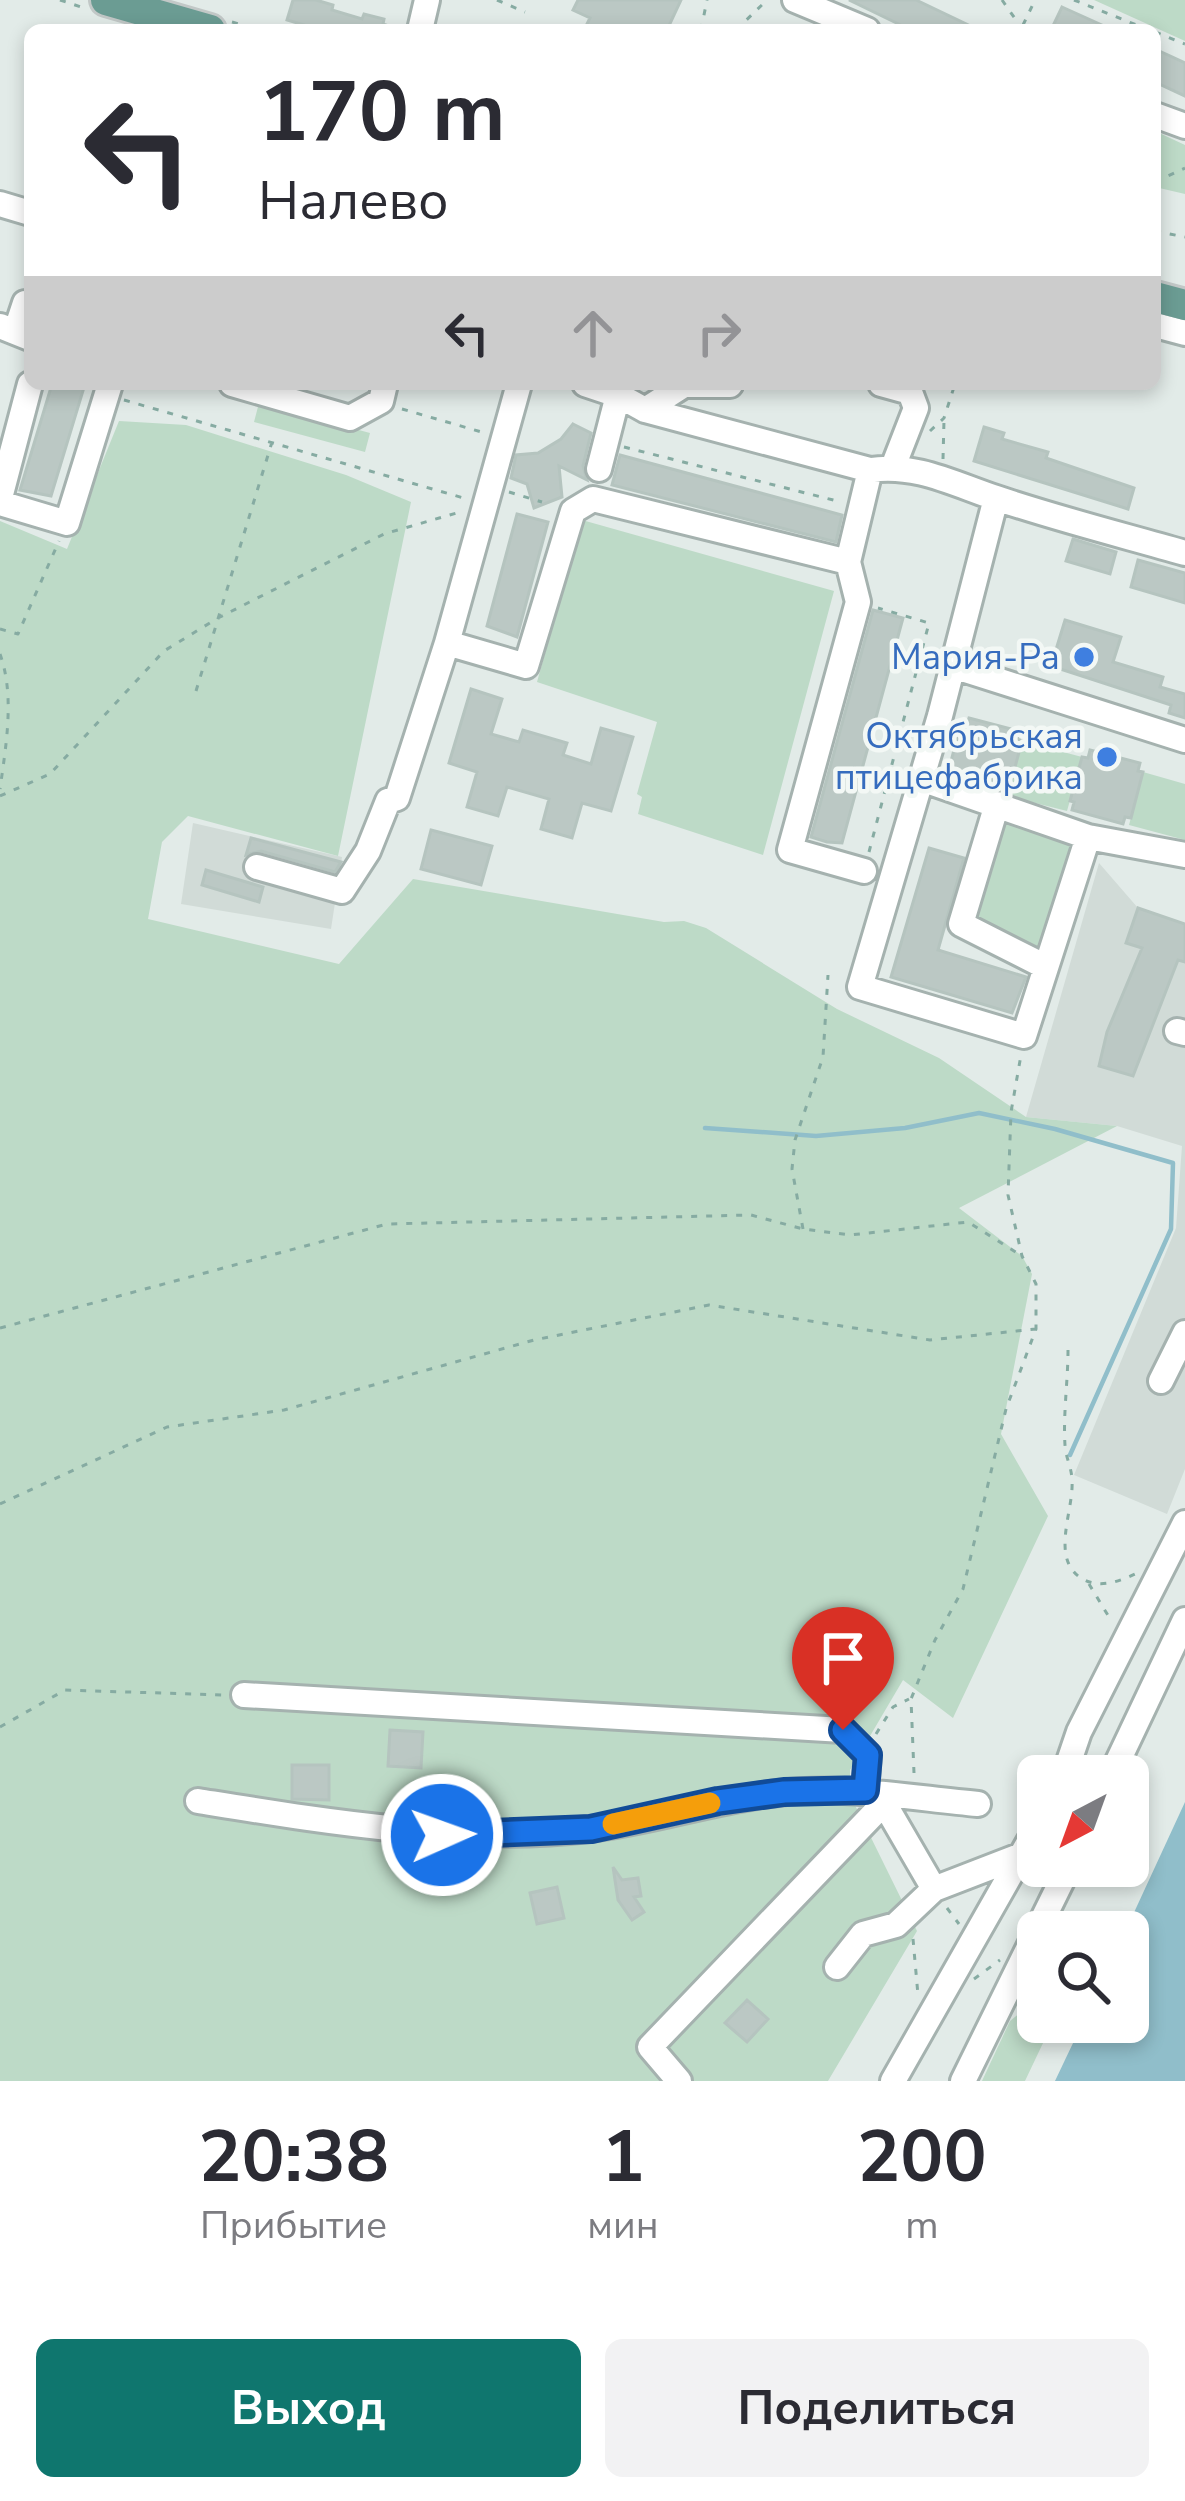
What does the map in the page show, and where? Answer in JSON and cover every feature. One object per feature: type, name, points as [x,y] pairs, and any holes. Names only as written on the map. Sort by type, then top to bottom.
[{"type":"main road","points":[[106,0],[189,24]]},
{"type":"street","points":[[804,2],[854,24]]},
{"type":"street","points":[[28,390],[0,500],[67,523],[108,390]]},
{"type":"street","points":[[253,390],[350,418],[383,393]]},
{"type":"street","points":[[257,867],[342,891],[368,851],[388,801],[397,798],[447,643],[517,390]]},
{"type":"street","points":[[605,390],[645,410],[882,468],[943,477],[996,498],[1185,553]]},
{"type":"street","points":[[645,410],[676,390]]},
{"type":"street","points":[[864,871],[790,850],[858,602],[848,562],[862,507],[916,408],[910,392],[903,390]]},
{"type":"street","points":[[447,643],[526,666],[573,511],[596,482],[618,394]]},
{"type":"street","points":[[596,482],[848,562]]},
{"type":"street","points":[[996,498],[860,987],[1024,1036],[1088,837]]},
{"type":"street","points":[[953,666],[1185,740]]},
{"type":"street","points":[[921,779],[1088,837],[1185,855]]},
{"type":"street","points":[[997,804],[961,924],[1046,967]]},
{"type":"street","points":[[1161,1382],[1185,1333]]},
{"type":"street","points":[[1071,1755],[1185,1523]]},
{"type":"street","points":[[1121,1755],[1185,1620]]},
{"type":"street","points":[[244,1695],[843,1730],[868,1755],[874,1797],[934,1889]]},
{"type":"street","points":[[198,1801],[357,1827],[442,1835],[591,1829],[762,1795],[978,1804]]},
{"type":"street","points":[[679,2081],[650,2047],[874,1797]]},
{"type":"street","points":[[836,1967],[862,1934],[896,1925],[934,1889],[1017,1862]]},
{"type":"street","points":[[893,2081],[1017,1879]]},
{"type":"street","points":[[963,2081],[1051,1887]]},
{"type":"path","points":[[497,0],[525,12]]},
{"type":"path","points":[[742,24],[767,0]]},
{"type":"path","points":[[1074,0],[1134,24]]},
{"type":"path","points":[[108,390],[272,441],[488,495],[542,502]]},
{"type":"path","points":[[383,393],[504,439]]},
{"type":"path","points":[[943,477],[944,418]]},
{"type":"path","points":[[196,692],[272,441]]},
{"type":"path","points":[[604,442],[862,507]]},
{"type":"path","points":[[0,654],[7,672],[7,734],[0,792],[50,774],[164,651],[218,618],[384,534],[488,495]]},
{"type":"path","points":[[0,629],[18,634],[67,523]]},
{"type":"path","points":[[858,602],[929,623],[864,871]]},
{"type":"path","points":[[802,1229],[792,1169],[795,1139],[823,1057],[828,975]]},
{"type":"path","points":[[916,1799],[911,1699],[963,1589],[1006,1408],[1036,1328],[1036,1284],[1022,1256],[1008,1196],[1011,1112],[1024,1036]]},
{"type":"path","points":[[0,1328],[387,1225],[751,1215],[802,1229],[850,1234],[968,1222],[1022,1256]]},
{"type":"path","points":[[0,1504],[167,1427],[284,1410],[534,1340],[709,1305],[930,1340],[1036,1328]]},
{"type":"path","points":[[1068,1350],[1065,1439],[1073,1485],[1065,1529],[1066,1559],[1072,1572],[1088,1583],[1119,1636],[1118,1656]]},
{"type":"path","points":[[1088,1583],[1105,1584],[1142,1569]]},
{"type":"path","points":[[0,1727],[65,1690],[244,1695]]},
{"type":"path","points":[[868,1755],[893,1707],[911,1699]]},
{"type":"path","points":[[911,1911],[922,2033]]},
{"type":"path","points":[[971,1982],[1005,1956]]},
{"type":"shaded area","points":[[193,823],[342,857],[331,929],[181,904]]},
{"type":"shaded area","points":[[1099,863],[1138,908],[1185,924],[1185,1469],[1167,1514],[1074,1475],[1176,1228],[1182,1146],[1117,1126],[1026,1117]]},
{"type":"green space","points":[[1094,0],[1185,0],[1185,41],[1161,30],[1161,24],[1147,24]]},
{"type":"green space","points":[[1161,134],[1185,145],[1185,194],[1161,188]]},
{"type":"green space","points":[[259,403],[370,433],[365,452],[254,422]]},
{"type":"green space","points":[[119,421],[186,425],[346,475],[411,502],[338,856],[188,816],[162,842],[148,919],[339,964],[413,879],[664,922],[684,921],[706,928],[837,1009],[939,1058],[1026,1117],[1117,1126],[959,1208],[1022,1256],[1032,1274],[1001,1434],[1048,1516],[953,1718],[903,1680],[850,1770],[850,1795],[917,1931],[828,2081],[0,2081],[0,521],[67,549]]},
{"type":"green space","points":[[582,520],[834,591],[763,855],[638,814],[642,797],[637,794],[657,722],[537,682]]},
{"type":"green space","points":[[1022,741],[1082,757],[1067,811],[1007,796]]},
{"type":"green space","points":[[1143,772],[1185,784],[1185,840],[1129,825]]},
{"type":"green space","points":[[997,804],[1088,837],[1046,967],[961,924]]},
{"type":"green space","points":[[1017,2015],[1017,2043],[1043,2043],[1025,2081],[982,2081]]},
{"type":"water","points":[[1185,1802],[1185,2081],[1055,2081],[1073,2043],[1149,2043],[1149,1911],[1135,1911]]},
{"type":"building","points":[[293,0],[316,0],[362,19],[364,14],[384,19],[383,24],[287,20]]},
{"type":"building","points":[[578,0],[681,0],[670,24],[587,24],[590,18],[573,10]]},
{"type":"building","points":[[849,0],[916,0],[966,24],[899,24]]},
{"type":"building","points":[[1062,7],[1100,24],[1054,24]]},
{"type":"building","points":[[1161,52],[1185,63],[1185,96],[1161,85]]},
{"type":"building","points":[[50,390],[83,390],[51,496],[20,490]]},
{"type":"building","points":[[573,424],[591,433],[583,466],[587,480],[559,466],[562,497],[534,508],[527,484],[511,478],[516,455],[538,453],[561,439]]},
{"type":"building","points":[[984,427],[1004,433],[1002,439],[1048,452],[1046,458],[1134,488],[1128,509],[974,461]]},
{"type":"building","points":[[620,455],[842,515],[836,542],[612,485]]},
{"type":"building","points":[[517,514],[548,522],[517,637],[487,626]]},
{"type":"building","points":[[1073,539],[1116,552],[1110,574],[1066,561]]},
{"type":"building","points":[[1138,560],[1185,573],[1185,603],[1131,587]]},
{"type":"building","points":[[873,610],[903,618],[842,843],[827,842],[811,837]]},
{"type":"building","name":"Мария-Ра","points":[[1065,620],[1121,637],[1113,662],[1163,677],[1160,687],[1185,694],[1185,718],[1169,713],[1171,705],[1051,666]]},
{"type":"building","points":[[471,689],[502,699],[491,734],[519,742],[523,730],[567,743],[563,755],[591,764],[601,728],[633,737],[611,811],[582,803],[572,838],[541,829],[549,799],[507,787],[498,816],[467,807],[477,772],[449,763]]},
{"type":"building","points":[[969,718],[1019,731],[1017,739],[1022,741],[1010,786],[997,788],[949,769],[961,723],[967,725]]},
{"type":"building","points":[[1090,750],[1140,763],[1138,771],[1143,772],[1131,818],[1125,817],[1123,824],[1072,810],[1074,802],[1070,801],[1082,757],[1088,758]]},
{"type":"building","points":[[431,830],[492,846],[481,885],[421,869]]},
{"type":"building","points":[[251,838],[341,862],[335,872],[261,851],[246,855]]},
{"type":"building","points":[[929,848],[964,858],[938,950],[1026,977],[1012,1013],[891,977]]},
{"type":"building","points":[[206,870],[263,887],[259,902],[202,885]]},
{"type":"building","points":[[1138,908],[1185,924],[1185,962],[1178,960],[1133,1076],[1099,1066],[1107,1032],[1142,948],[1126,943]]},
{"type":"building","points":[[390,1730],[423,1732],[421,1768],[388,1766]]},
{"type":"building","points":[[292,1765],[329,1765],[329,1800],[292,1799]]},
{"type":"building","points":[[613,1867],[622,1880],[638,1878],[641,1896],[634,1897],[644,1912],[632,1920],[618,1900]]},
{"type":"building","points":[[557,1887],[564,1918],[537,1924],[530,1893]]},
{"type":"building","points":[[747,2000],[768,2019],[747,2042],[725,2023]]},
{"type":"waterway","points":[[705,1128],[816,1136],[905,1128],[979,1113],[1173,1163],[1171,1229],[1070,1455]]},
{"type":"slow traffic","points":[[613,1824],[710,1803]]},
{"type":"place","name":"Мария-Ра","points":[[1084,657]]},
{"type":"place","name":"Октябрьская птицефабрика","points":[[1107,757]]},
{"type":"route","points":[[442,1835],[591,1829],[718,1801],[784,1792],[865,1790],[868,1755],[843,1730]]}]
